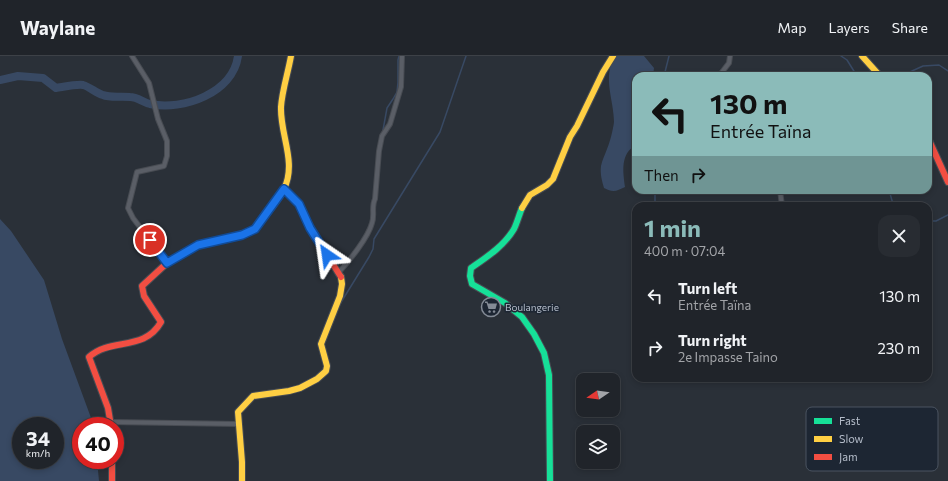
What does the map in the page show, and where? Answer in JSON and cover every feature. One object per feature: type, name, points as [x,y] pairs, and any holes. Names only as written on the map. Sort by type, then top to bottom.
[{"type":"street","points":[[132,56],[149,83],[158,119],[167,141],[167,156],[164,166],[137,172],[128,208],[133,218],[167,263]]},
{"type":"street","points":[[109,417],[102,391],[89,357],[93,352],[107,347],[146,338],[159,326],[161,322],[144,296],[142,286],[167,263],[198,245],[242,235],[255,229],[284,189],[289,173],[289,156],[281,124],[281,106],[291,56]]},
{"type":"street","points":[[338,272],[372,225],[372,205],[375,199],[378,151],[382,136],[390,124],[401,87],[402,56]]},
{"type":"street","points":[[550,481],[549,375],[546,358],[538,340],[518,312],[504,302],[472,284],[470,276],[471,268],[500,246],[513,230],[527,199],[532,193],[546,187],[553,180],[559,168],[562,154],[569,138],[578,125],[601,76],[613,56]]},
{"type":"street","points":[[722,72],[728,63],[730,56]]},
{"type":"street","points":[[862,56],[876,72]]},
{"type":"street","points":[[932,147],[948,182]]},
{"type":"street","points":[[242,481],[238,412],[253,396],[300,388],[317,379],[326,371],[327,366],[321,344],[340,296],[342,284],[338,272],[310,228],[299,204],[284,189]]},
{"type":"street","points":[[124,424],[239,424]]},
{"type":"street","points":[[112,469],[112,481]]},
{"type":"water","points":[[615,56],[644,56],[654,68],[654,72],[632,72],[632,148],[627,153],[624,163],[623,169],[625,187],[612,191],[604,188],[601,177],[602,162],[614,122],[609,80],[611,64]]},
{"type":"water","points":[[0,219],[11,231],[44,280],[62,339],[91,417],[72,417],[72,469],[98,469],[99,481],[0,481]]},
{"type":"waterway","points":[[0,80],[18,76],[43,78],[56,88],[83,85],[106,96],[133,97],[150,104],[177,105],[191,102],[217,89],[227,80],[234,69],[238,56]]},
{"type":"waterway","points":[[383,130],[387,108],[397,92],[399,56]]},
{"type":"waterway","points":[[340,304],[369,257],[373,249],[374,239],[440,132],[466,56]]},
{"type":"waterway","points":[[665,72],[669,56]]},
{"type":"waterway","points":[[841,56],[847,60],[854,72]]},
{"type":"waterway","points":[[910,72],[923,66],[939,65],[948,71]]},
{"type":"waterway","points":[[655,194],[655,202]]},
{"type":"waterway","points":[[890,194],[892,202]]},
{"type":"waterway","points":[[932,221],[936,221],[948,215]]},
{"type":"traffic: fast","points":[[522,208],[515,227],[510,235],[495,251],[471,268],[470,276],[472,284],[505,303],[522,317],[534,334],[544,353],[549,375],[550,481]]},
{"type":"traffic: slow","points":[[248,232],[255,229],[274,204],[284,189],[288,179],[289,169],[287,148],[281,117],[281,107],[291,56]]},
{"type":"traffic: slow","points":[[522,208],[530,195],[547,185],[553,179],[570,137],[577,126],[603,72],[613,56]]},
{"type":"traffic: slow","points":[[862,56],[876,72]]},
{"type":"traffic: slow","points":[[242,481],[238,412],[253,396],[300,388],[317,379],[326,371],[327,366],[321,344],[340,296],[342,284],[341,277]]},
{"type":"traffic: jam","points":[[932,147],[948,182]]},
{"type":"traffic: jam","points":[[284,189],[299,204],[310,228],[341,277]]},
{"type":"traffic: jam","points":[[110,417],[108,408],[89,357],[107,347],[137,341],[146,337],[154,331],[161,322],[144,296],[142,286],[167,263],[198,245],[242,235],[248,232]]},
{"type":"traffic: jam","points":[[112,469],[112,481]]},
{"type":"place","name":"Boulangerie","points":[[491,307]]},
{"type":"route","points":[[150,240],[167,263],[198,245],[242,235],[255,229],[284,189],[299,204],[310,228],[327,255]]}]
